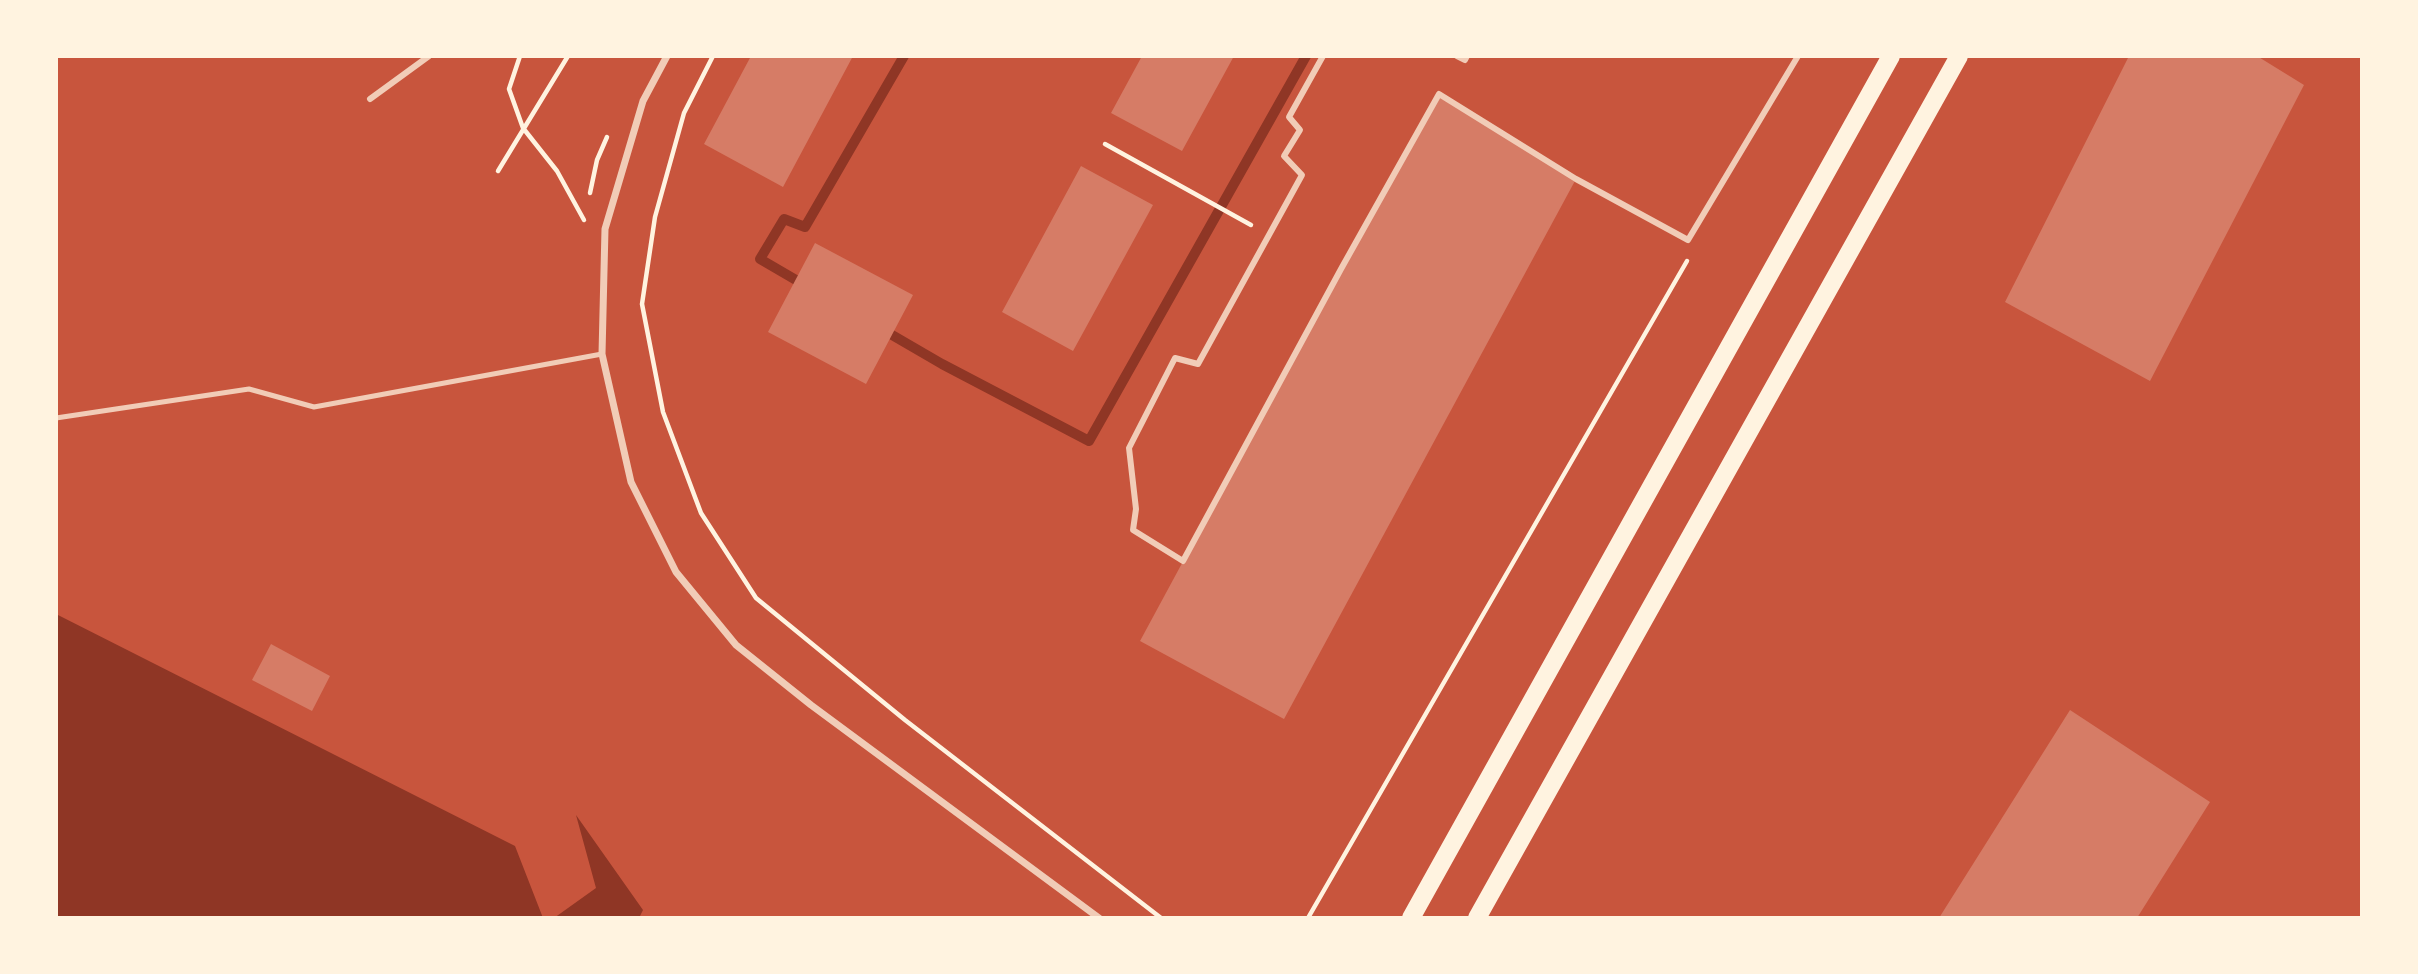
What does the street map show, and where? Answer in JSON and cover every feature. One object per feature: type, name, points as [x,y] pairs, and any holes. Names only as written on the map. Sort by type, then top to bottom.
[{"type":"main road","points":[[1412,918],[1891,56]]},
{"type":"main road","points":[[1477,918],[1959,56]]},
{"type":"street","points":[[370,99],[429,56]]},
{"type":"street","points":[[667,56],[643,101],[606,229],[602,354],[631,482],[676,572],[736,645],[811,705],[1099,918]]},
{"type":"street","points":[[1323,56],[1289,117],[1300,130],[1284,156],[1302,175],[1198,364],[1175,358],[1129,447],[1136,509],[1133,530],[1183,561],[1439,94],[1576,179],[1688,240],[1798,56]]},
{"type":"street","points":[[1457,56],[1465,60],[1467,56]]},
{"type":"lane","points":[[56,418],[250,389],[314,407],[602,354]]},
{"type":"path","points":[[520,56],[509,89],[523,128],[557,171],[584,220]]},
{"type":"path","points":[[498,171],[568,56]]},
{"type":"path","points":[[713,56],[684,113],[655,217],[642,304],[663,412],[701,513],[756,598],[905,720],[1161,918]]},
{"type":"path","points":[[1105,144],[1241,219]]},
{"type":"path","points":[[1308,918],[1688,260]]},
{"type":"shaded area","points":[[56,614],[515,846],[543,918],[56,918]]},
{"type":"shaded area","points":[[576,815],[643,910],[639,918],[554,918],[596,888]]},
{"type":"building","points":[[751,56],[853,56],[783,187],[704,144]]},
{"type":"building","points":[[1142,56],[1234,56],[1182,151],[1111,113]]},
{"type":"building","points":[[2129,56],[2257,56],[2304,85],[2150,381],[2005,302]]},
{"type":"building","points":[[1439,94],[1576,179],[1284,719],[1140,641]]},
{"type":"building","points":[[1081,166],[1153,205],[1073,351],[1002,312]]},
{"type":"building","points":[[815,243],[913,295],[866,384],[768,332]]},
{"type":"building","points":[[271,644],[330,676],[312,711],[252,680]]},
{"type":"building","points":[[2070,710],[2210,802],[2137,918],[1939,918]]},
{"type":"waterway","points":[[808,287],[760,259],[784,219],[805,227],[904,56]]},
{"type":"waterway","points":[[880,328],[942,364],[1089,441],[1306,56]]}]
